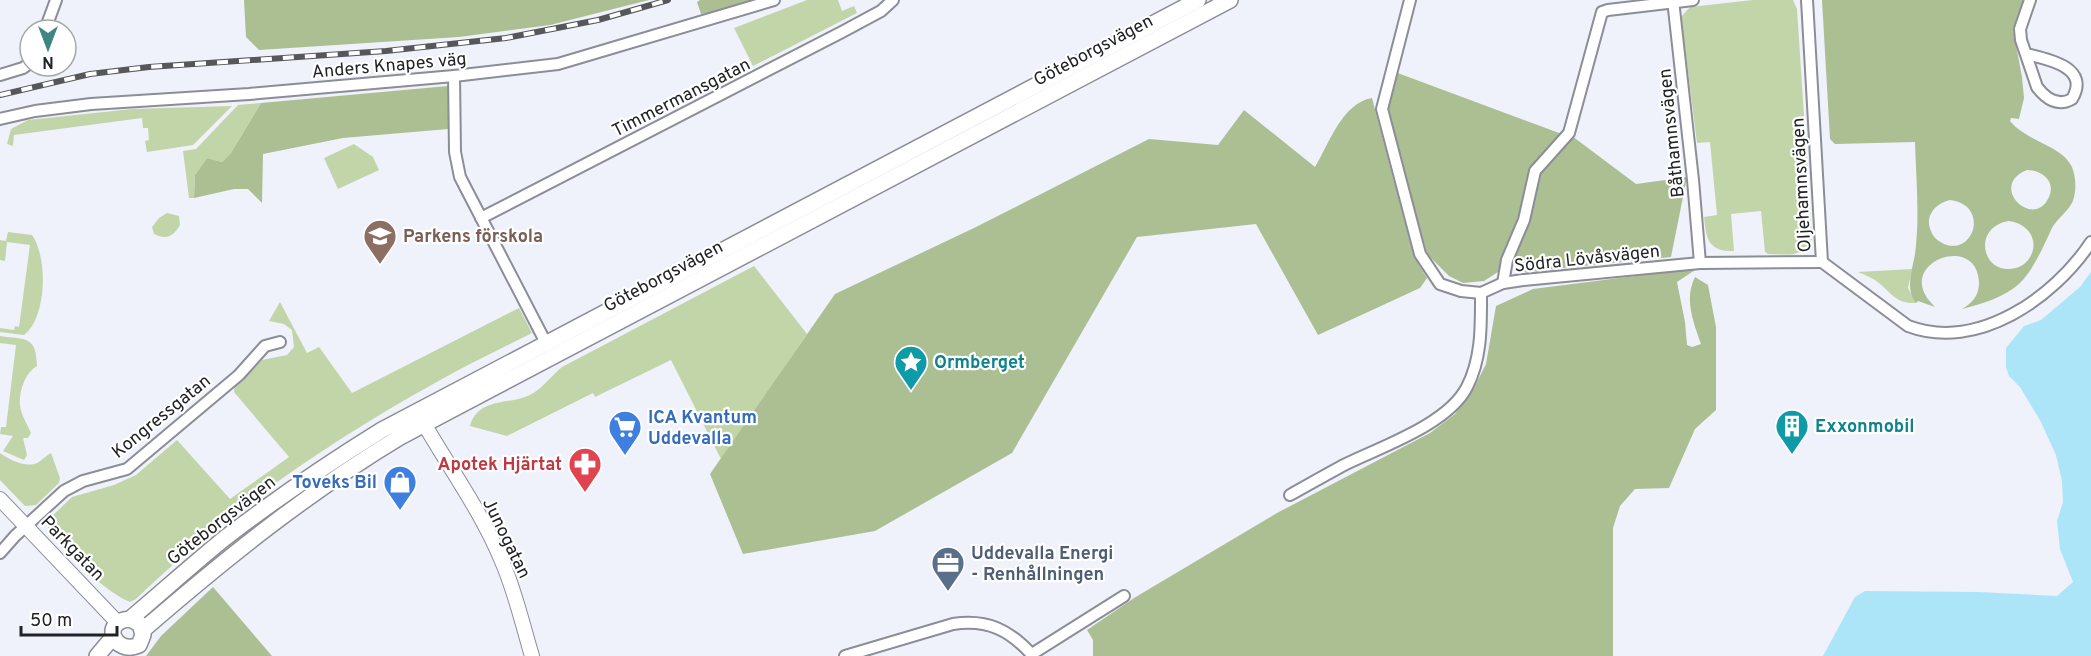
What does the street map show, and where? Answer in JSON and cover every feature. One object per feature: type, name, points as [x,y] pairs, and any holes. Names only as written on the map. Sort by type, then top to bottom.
[{"type":"main road","name":"Göteborgsvägen","points":[[120,626],[117,644],[120,652],[134,648],[141,643],[143,630],[246,543],[420,417],[546,343],[1198,0]]},
{"type":"main road","name":"Göteborgsvägen","points":[[97,656],[120,626],[224,540],[327,464],[1230,0]]},
{"type":"main road","points":[[120,626],[139,623],[143,630]]},
{"type":"street","points":[[49,18],[56,0]]},
{"type":"street","name":"Anders Knapes väg","points":[[0,120],[36,111],[91,104],[249,94],[454,76],[558,64],[774,0]]},
{"type":"street","name":"Timmermansgatan","points":[[481,218],[842,32],[881,11],[893,0]]},
{"type":"street","points":[[1290,495],[1343,465],[1438,419],[1458,401],[1472,375],[1479,347],[1481,293],[1461,291],[1440,284],[1420,254],[1382,109],[1410,0]]},
{"type":"street","points":[[1503,283],[1507,260],[1524,220],[1535,171],[1569,133],[1602,12],[1693,0]]},
{"type":"street","name":"Oljehamnsvägen","points":[[1807,0],[1822,262],[1908,326],[1922,331],[1950,334],[1976,329],[2011,314],[2031,302],[2062,278],[2091,242]]},
{"type":"street","points":[[2026,54],[2056,62],[2069,69],[2077,80],[2078,87],[2072,99],[2060,104],[2041,94],[2037,87],[2021,40],[2020,29],[2030,0]]},
{"type":"street","name":"Båthamnsvägen","points":[[1673,1],[1700,263]]},
{"type":"street","points":[[0,75],[18,70]]},
{"type":"street","points":[[454,76],[455,152],[460,177],[546,343]]},
{"type":"street","name":"Södra Lövåsvägen","points":[[1481,293],[1503,283],[1700,263],[1822,262]]},
{"type":"street","name":"Kongressgatan","points":[[0,553],[26,525],[64,491],[73,485],[127,469],[239,375],[265,346],[280,342]]},
{"type":"street","name":"Junogatan","points":[[420,417],[488,531],[501,558],[512,587],[531,656]]},
{"type":"street","name":"Parkgatan","points":[[0,499],[120,626]]},
{"type":"street","points":[[846,656],[953,624],[968,622],[989,625],[1005,631],[1032,655],[1124,596]]},
{"type":"green space","points":[[244,0],[649,0],[550,25],[459,37],[259,50],[246,37]]},
{"type":"green space","points":[[700,0],[758,0],[717,12],[701,14],[697,2]]},
{"type":"green space","points":[[807,0],[838,0],[842,11],[854,6],[857,13],[753,66],[734,28]]},
{"type":"green space","points":[[1753,0],[1793,0],[1797,9],[1812,238],[1809,245],[1794,254],[1765,252],[1761,211],[1731,214],[1734,251],[1725,251],[1714,246],[1706,231],[1704,217],[1717,215],[1710,142],[1697,143],[1681,17],[1690,7]]},
{"type":"green space","points":[[1822,0],[2024,0],[2013,29],[2024,98],[2019,119],[2011,118],[2010,121],[2025,134],[2052,148],[2067,160],[2074,175],[2074,199],[2052,228],[2030,271],[2014,288],[1993,299],[1962,309],[1974,299],[1979,283],[1975,267],[1965,258],[1953,256],[1939,259],[1928,267],[1922,278],[1924,291],[1935,307],[1918,301],[1916,303],[1910,286],[1917,226],[1915,142],[1835,144],[1830,139]],"holes":[[[2027,170],[2042,174],[2051,186],[2049,197],[2042,206],[2034,209],[2025,208],[2012,195],[2011,186],[2016,177]],[[1950,200],[1962,204],[1970,211],[1974,219],[1970,237],[1955,246],[1938,240],[1929,225],[1930,215],[1936,207]],[[2009,221],[2015,222],[2029,231],[2032,236],[2031,256],[2016,268],[2004,269],[1989,259],[1986,241],[1989,232],[1997,225]]]},
{"type":"green space","points":[[1395,72],[1562,134],[1530,168],[1519,220],[1498,272],[1484,281],[1463,283],[1449,276],[1427,254],[1387,110]]},
{"type":"green space","points":[[448,86],[448,129],[343,138],[263,154],[262,203],[248,189],[234,189],[194,198],[195,175],[207,158],[222,162],[231,153],[261,103]]},
{"type":"green space","points":[[1372,98],[1414,257],[1427,278],[1420,288],[1318,335],[1256,224],[1137,237],[1012,453],[875,531],[743,554],[710,474],[835,294],[976,227],[1149,139],[1218,145],[1244,110],[1315,167],[1344,116],[1362,101]]},
{"type":"green space","points":[[261,103],[231,153],[222,162],[207,158],[195,175],[194,198],[189,198],[183,151],[196,149],[238,105]]},
{"type":"green space","points":[[232,106],[193,145],[147,152],[145,141],[149,140],[148,128],[143,128],[142,118],[14,135],[13,146],[7,144],[11,129],[28,120],[132,109]]},
{"type":"green space","points":[[1572,136],[1636,184],[1687,177],[1671,257],[1524,272],[1512,258],[1537,175]]},
{"type":"green space","points":[[354,144],[373,157],[379,170],[338,189],[324,158]]},
{"type":"green space","points":[[167,213],[179,216],[180,225],[169,236],[162,237],[154,234],[152,227],[159,218]]},
{"type":"green space","points":[[8,232],[32,235],[41,258],[43,287],[41,302],[32,327],[24,335],[0,332],[0,328],[14,330],[15,326],[19,327],[30,245],[7,242],[5,261],[0,260],[0,240],[6,241]]},
{"type":"green space","points":[[754,266],[807,334],[721,459],[671,360],[595,397],[593,393],[507,436],[470,426],[474,417],[487,406],[530,395],[562,367]]},
{"type":"green space","points":[[1698,268],[1677,282],[1687,345],[1692,347],[1701,344],[1691,310],[1692,285],[1695,277],[1708,285],[1716,327],[1716,410],[1695,429],[1669,488],[1635,489],[1620,506],[1613,528],[1613,656],[1093,656],[1093,640],[1087,630],[1134,598],[1277,513],[1430,433],[1455,414],[1474,388],[1486,364],[1496,306],[1533,289]]},
{"type":"green space","points":[[1912,269],[1908,288],[1916,303],[1899,300],[1877,281],[1858,272]]},
{"type":"green space","points":[[280,302],[307,353],[319,347],[352,393],[519,308],[532,333],[447,376],[356,430],[278,481],[241,509],[136,599],[130,602],[118,596],[76,559],[48,528],[48,520],[72,497],[114,485],[136,475],[177,440],[230,499],[289,457],[234,392],[235,386],[262,360],[287,355],[294,347],[292,330],[284,324],[269,321]]},
{"type":"green space","points":[[0,336],[28,341],[32,344],[36,356],[37,366],[26,378],[20,400],[23,416],[31,433],[28,438],[23,438],[27,455],[24,460],[3,451],[13,436],[0,434],[1,427],[6,427],[16,345],[0,343]]},
{"type":"green space","points":[[0,453],[14,461],[29,465],[39,462],[51,453],[60,478],[59,483],[36,505],[25,506],[0,480]]},
{"type":"green space","points":[[213,587],[272,656],[146,656],[161,636]]},
{"type":"water","points":[[2091,272],[2091,656],[1823,656],[1855,597],[1865,591],[1978,592],[2057,596],[2073,582],[2060,549],[2057,521],[2063,502],[2062,481],[2056,455],[2041,422],[2020,387],[2009,376],[2006,367],[2006,348],[2024,326],[2041,320],[2080,287]]},
{"type":"railway","points":[[0,95],[90,74],[149,67],[386,51],[506,38],[598,20],[668,0]]},
{"type":"place","name":"Parkens förskola","points":[[380,265]]},
{"type":"place","name":"Ormberget","points":[[911,391]]},
{"type":"place","name":"Exxonmobil","points":[[1792,455]]},
{"type":"place","name":"ICA Kvantum Uddevalla","points":[[625,456]]},
{"type":"place","name":"Apotek Hjärtat","points":[[585,493]]},
{"type":"place","name":"Toveks Bil","points":[[400,511]]},
{"type":"place","name":"Uddevalla Energi - Renhållningen","points":[[948,592]]}]
